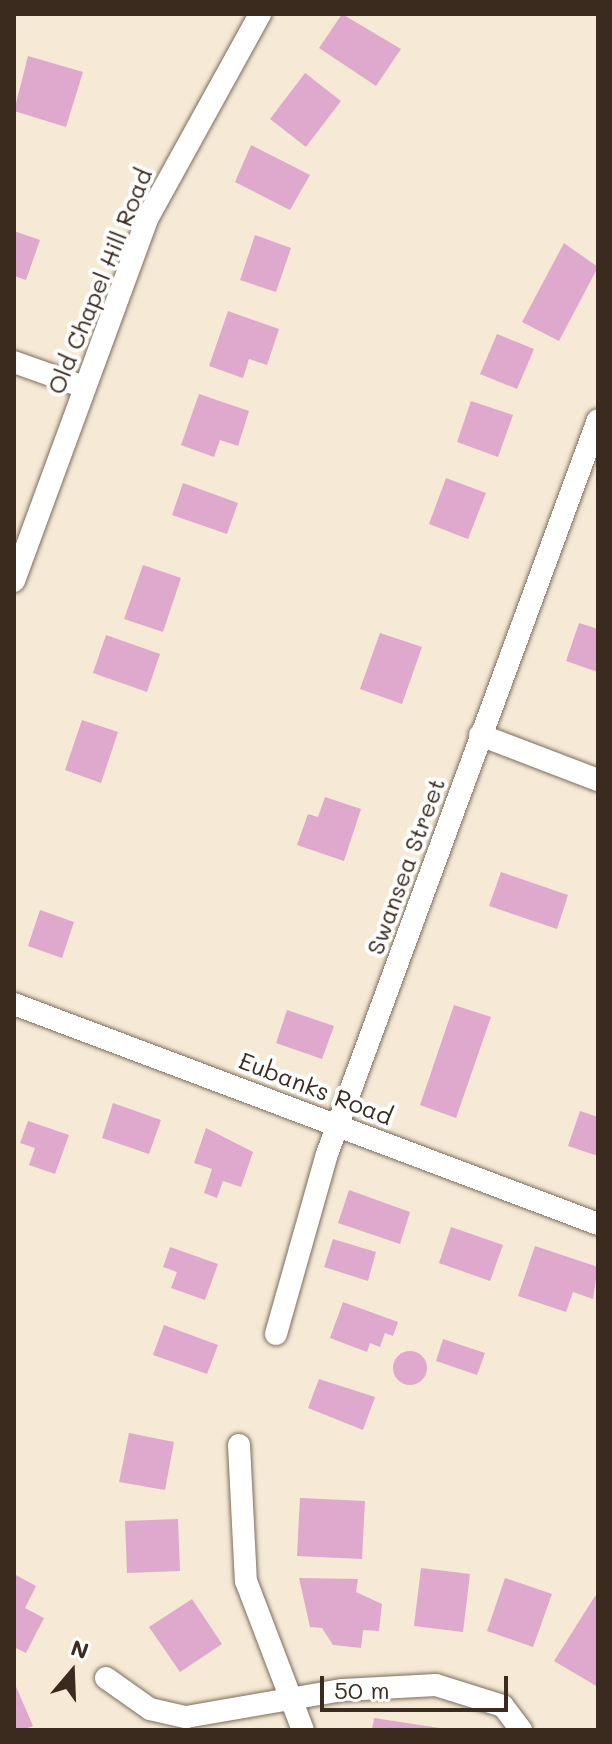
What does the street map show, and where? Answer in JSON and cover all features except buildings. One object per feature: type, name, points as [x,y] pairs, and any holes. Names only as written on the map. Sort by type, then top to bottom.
[{"type":"street","name":"Old Chapel Hill Road","points":[[14,581],[147,219],[260,14]]},
{"type":"street","points":[[14,362],[84,387]]},
{"type":"street","name":"Swansea Street","points":[[276,1334],[338,1124],[598,420]]},
{"type":"street","points":[[480,735],[598,780]]},
{"type":"street","name":"Eubanks Road","points":[[14,1004],[598,1224]]},
{"type":"street","points":[[239,1445],[246,1581],[303,1730]]},
{"type":"street","points":[[106,1678],[150,1709],[186,1717],[293,1698],[436,1685],[503,1706],[521,1730]]}]
